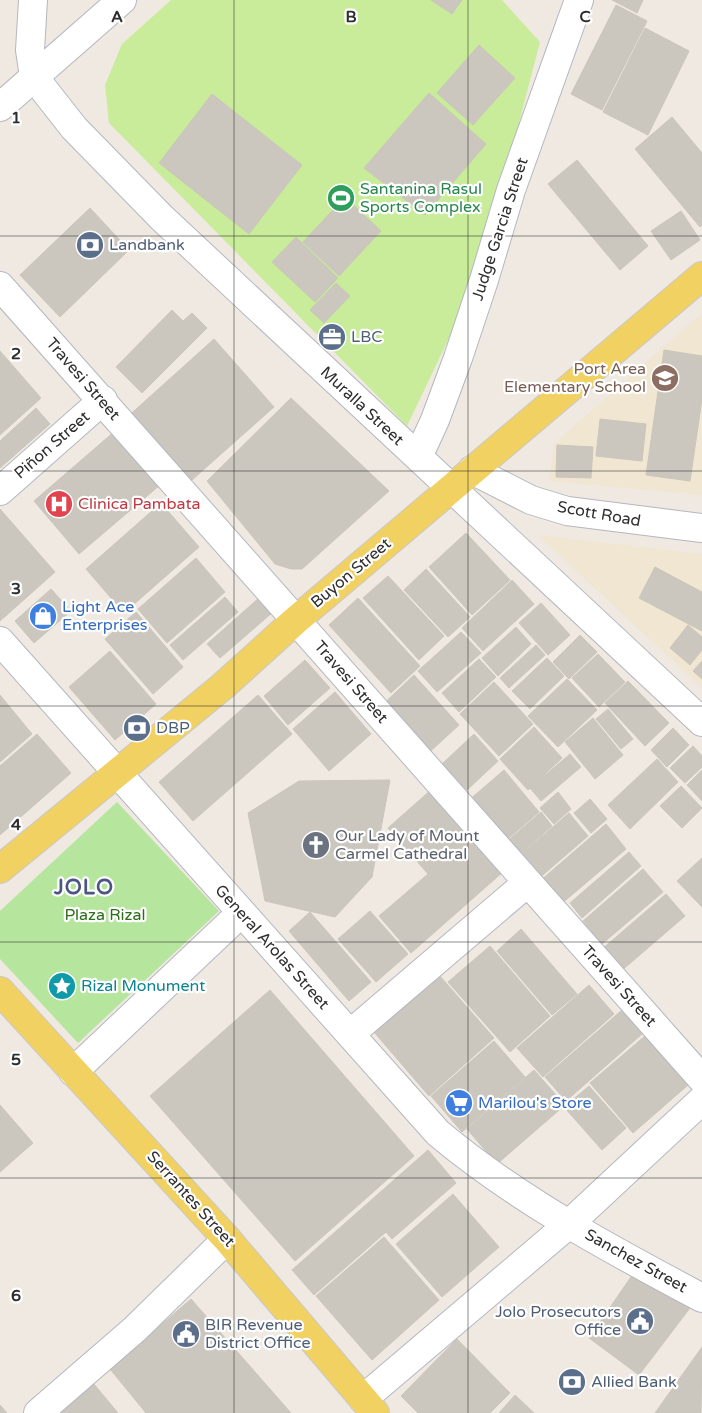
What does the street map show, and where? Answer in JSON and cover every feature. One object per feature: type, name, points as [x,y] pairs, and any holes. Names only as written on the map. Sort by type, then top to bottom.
[{"type":"main road","name":"Buyon Street","points":[[0,869],[223,686],[296,620],[702,276]]},
{"type":"main road","name":"Serrantes Street","points":[[0,990],[227,1239],[369,1406]]},
{"type":"street","points":[[33,0],[30,50],[34,78]]},
{"type":"street","points":[[0,108],[122,0]]},
{"type":"street","name":"Judge Garcia Street","points":[[418,456],[435,420],[458,358],[511,190],[579,0]]},
{"type":"street","name":"Muralla Street","points":[[34,78],[74,128],[162,218],[418,456],[462,479],[702,722]]},
{"type":"street","name":"Travesi Street","points":[[0,286],[103,400],[146,452],[702,1079]]},
{"type":"street","name":"Piñon Street","points":[[0,491],[103,400]]},
{"type":"street","name":"Scott Road","points":[[462,479],[567,511],[702,528]]},
{"type":"street","name":"General Arolas Street","points":[[0,640],[241,913],[297,972],[438,1132],[477,1165],[570,1224]]},
{"type":"street","points":[[350,1034],[527,883]]},
{"type":"street","points":[[73,1072],[241,913]]},
{"type":"street","points":[[369,1406],[570,1224],[702,1100]]},
{"type":"street","name":"Sanchez Street","points":[[570,1224],[702,1298]]},
{"type":"street","points":[[38,1413],[135,1329],[227,1239]]},
{"type":"shaded area","name":"Port Area Elementary School","points":[[702,313],[702,495],[549,481],[554,444]]},
{"type":"shaded area","points":[[538,535],[702,554],[702,688]]},
{"type":"green space","name":"Santanina Rasul Sports Complex","points":[[171,0],[502,0],[540,42],[480,273],[407,426],[109,123],[105,85],[122,44]]},
{"type":"green space","name":"Plaza Rizal","points":[[117,802],[219,911],[78,1043],[0,959],[0,911]]},
{"type":"building","points":[[431,0],[462,0],[452,14]]},
{"type":"building","points":[[612,0],[643,0],[637,13]]},
{"type":"building","points":[[616,5],[647,21],[602,110],[571,94]]},
{"type":"building","points":[[645,28],[689,51],[648,135],[603,112]]},
{"type":"building","points":[[479,45],[515,78],[473,125],[437,93]]},
{"type":"building","points":[[429,93],[486,144],[425,215],[364,168]]},
{"type":"building","points":[[212,94],[302,165],[249,234],[159,163]]},
{"type":"building","points":[[672,117],[702,153],[702,225],[700,227],[635,149]]},
{"type":"building","points":[[577,160],[648,246],[620,270],[548,184]]},
{"type":"building","points":[[345,197],[381,231],[339,276],[303,242]]},
{"type":"building","points":[[90,208],[129,250],[60,317],[20,275]]},
{"type":"building","points":[[681,211],[700,240],[671,260],[651,231]]},
{"type":"building","points":[[296,237],[338,278],[315,302],[272,262]]},
{"type":"building","points":[[336,283],[350,296],[324,323],[310,310]]},
{"type":"building","points":[[172,310],[183,321],[192,313],[207,328],[142,393],[116,367]]},
{"type":"building","points":[[214,339],[274,407],[183,488],[124,420]]},
{"type":"building","points":[[664,350],[702,356],[702,399],[690,481],[646,475]]},
{"type":"building","points":[[0,351],[41,398],[0,435]]},
{"type":"building","points":[[291,398],[389,491],[302,569],[291,569],[275,564],[207,481]]},
{"type":"building","points":[[36,408],[50,424],[0,468],[0,441]]},
{"type":"building","points":[[600,419],[646,424],[642,461],[596,456]]},
{"type":"building","points":[[115,431],[160,485],[79,554],[34,501]]},
{"type":"building","points":[[557,445],[593,447],[591,478],[556,477]]},
{"type":"building","points":[[161,503],[199,547],[124,613],[86,569]]},
{"type":"building","points":[[0,509],[55,572],[0,621]]},
{"type":"building","points":[[466,533],[510,580],[472,615],[429,567]]},
{"type":"building","points":[[196,558],[225,592],[167,643],[138,609]]},
{"type":"building","points":[[655,567],[702,592],[702,631],[639,598]]},
{"type":"building","points":[[426,569],[470,617],[448,637],[404,590]]},
{"type":"building","points":[[388,576],[444,636],[419,660],[363,598]]},
{"type":"building","points":[[512,580],[534,604],[483,651],[462,628]]},
{"type":"building","name":"Light Ace Enterprises","points":[[51,589],[71,611],[34,643],[15,621]]},
{"type":"building","points":[[225,597],[238,612],[183,660],[170,645]]},
{"type":"building","points":[[260,597],[273,612],[220,658],[207,644]]},
{"type":"building","points":[[358,598],[420,666],[391,693],[329,625]]},
{"type":"building","points":[[541,603],[570,635],[548,655],[519,623]]},
{"type":"building","points":[[136,612],[183,667],[153,694],[105,639]]},
{"type":"building","points":[[688,625],[702,637],[702,650],[690,665],[670,648]]},
{"type":"building","points":[[516,627],[531,644],[498,676],[482,658]]},
{"type":"building","points":[[461,632],[481,653],[437,692],[418,671]]},
{"type":"building","points":[[580,635],[597,652],[569,679],[553,662]]},
{"type":"building","points":[[536,645],[545,655],[509,688],[500,678]]},
{"type":"building","points":[[110,651],[156,704],[115,740],[69,687]]},
{"type":"building","points":[[598,654],[625,682],[599,707],[572,678]]},
{"type":"building","points":[[547,658],[564,676],[530,709],[512,691]]},
{"type":"building","points":[[479,659],[496,677],[459,712],[442,693]]},
{"type":"building","points":[[305,660],[330,688],[288,725],[264,696]]},
{"type":"building","points":[[702,661],[702,679],[693,671]]},
{"type":"building","points":[[414,675],[459,725],[422,759],[377,710]]},
{"type":"building","points":[[567,679],[597,710],[558,747],[528,716]]},
{"type":"building","points":[[628,681],[669,723],[645,746],[605,703]]},
{"type":"building","points":[[494,682],[533,724],[499,756],[460,714]]},
{"type":"building","points":[[335,692],[371,734],[329,771],[293,729]]},
{"type":"building","points":[[0,695],[32,734],[0,762]]},
{"type":"building","points":[[258,695],[292,734],[193,821],[159,782]]},
{"type":"building","points":[[608,709],[633,739],[621,749],[596,719]]},
{"type":"building","points":[[593,718],[623,755],[595,779],[565,742]]},
{"type":"building","points":[[534,727],[562,758],[528,790],[500,759]]},
{"type":"building","points":[[673,728],[689,745],[667,767],[651,750]]},
{"type":"building","points":[[37,734],[71,773],[0,835],[0,766]]},
{"type":"building","points":[[474,734],[498,761],[467,790],[442,764]]},
{"type":"building","points":[[693,746],[702,756],[702,767],[685,783],[670,768]]},
{"type":"building","points":[[570,754],[581,767],[541,801],[530,788]]},
{"type":"building","points":[[657,759],[678,782],[630,829],[608,805]]},
{"type":"building","points":[[504,770],[539,812],[503,843],[468,801]]},
{"type":"building","points":[[702,770],[702,801],[687,785]]},
{"type":"building","name":"Our Lady of Mount Carmel Cathedral","points":[[390,780],[372,877],[335,917],[265,901],[248,813],[299,781]]},
{"type":"building","points":[[681,786],[702,808],[682,828],[660,806]]},
{"type":"building","points":[[432,789],[504,871],[411,953],[379,916],[428,874],[388,828]]},
{"type":"building","points":[[558,792],[571,809],[554,824],[540,808]]},
{"type":"building","points":[[590,799],[607,819],[591,833],[574,813]]},
{"type":"building","points":[[541,812],[552,826],[517,857],[505,843]]},
{"type":"building","points":[[569,813],[588,836],[537,880],[518,857]]},
{"type":"building","points":[[606,824],[626,849],[560,905],[540,881]]},
{"type":"building","points":[[629,852],[641,866],[582,918],[570,903]]},
{"type":"building","points":[[702,858],[702,907],[677,881]]},
{"type":"building","points":[[643,869],[663,892],[602,944],[583,921]]},
{"type":"building","points":[[666,894],[685,916],[620,972],[601,950]]},
{"type":"building","points":[[370,911],[408,954],[376,982],[338,939]]},
{"type":"building","points":[[310,912],[371,982],[349,1001],[289,931]]},
{"type":"building","points":[[521,929],[577,994],[552,1015],[497,951]]},
{"type":"building","points":[[490,946],[550,1016],[510,1052],[448,982]]},
{"type":"building","points":[[439,975],[494,1038],[429,1096],[374,1032]]},
{"type":"building","points":[[589,985],[614,1014],[543,1077],[517,1048]]},
{"type":"building","points":[[270,990],[414,1156],[295,1261],[150,1096]]},
{"type":"building","points":[[622,1010],[642,1034],[566,1101],[545,1077]]},
{"type":"building","points":[[645,1036],[688,1085],[633,1133],[590,1083]]},
{"type":"building","points":[[494,1041],[525,1077],[462,1132],[431,1096]]},
{"type":"building","points":[[534,1070],[565,1105],[497,1164],[467,1129]]},
{"type":"building","points":[[589,1086],[626,1128],[602,1150],[564,1107]]},
{"type":"building","points":[[0,1105],[33,1143],[0,1172]]},
{"type":"building","points":[[428,1150],[456,1183],[392,1239],[386,1232],[314,1295],[292,1270]]},
{"type":"building","points":[[453,1194],[499,1247],[442,1297],[396,1244]]},
{"type":"building","points":[[384,1237],[439,1300],[372,1360],[316,1296]]},
{"type":"building","name":"Jolo Prosecutors Office","points":[[633,1274],[693,1304],[639,1375],[589,1338]]},
{"type":"building","name":"BIR Revenue District Office","points":[[191,1299],[291,1413],[146,1413],[110,1369]]},
{"type":"building","points":[[457,1339],[510,1393],[490,1413],[418,1413],[401,1396]]},
{"type":"building","points":[[702,1347],[701,1413],[655,1413]]},
{"type":"building","points":[[93,1383],[118,1413],[59,1413]]},
{"type":"building","points":[[515,1395],[534,1413],[499,1413]]},
{"type":"building","points":[[0,1405],[7,1413],[0,1413]]},
{"type":"place","name":"Santanina Rasul Sports Complex","points":[[341,198]]},
{"type":"place","name":"Landbank","points":[[90,245]]},
{"type":"place","name":"LBC","points":[[332,337]]},
{"type":"place","name":"Port Area Elementary School","points":[[665,378]]},
{"type":"place","name":"Clinica Pambata","points":[[59,504]]},
{"type":"place","name":"Light Ace Enterprises","points":[[43,616]]},
{"type":"place","name":"DBP","points":[[137,728]]},
{"type":"place","name":"Our Lady of Mount Carmel Cathedral","points":[[316,845]]},
{"type":"place","name":"Rizal Monument","points":[[62,986]]},
{"type":"place","name":"Marilou's Store","points":[[459,1103]]},
{"type":"place","name":"Jolo Prosecutors Office","points":[[640,1321]]},
{"type":"place","name":"BIR Revenue District Office","points":[[186,1334]]},
{"type":"place","name":"Allied Bank","points":[[572,1382]]},
{"type":"district","name":"JOLO","points":[[84,887]]}]
